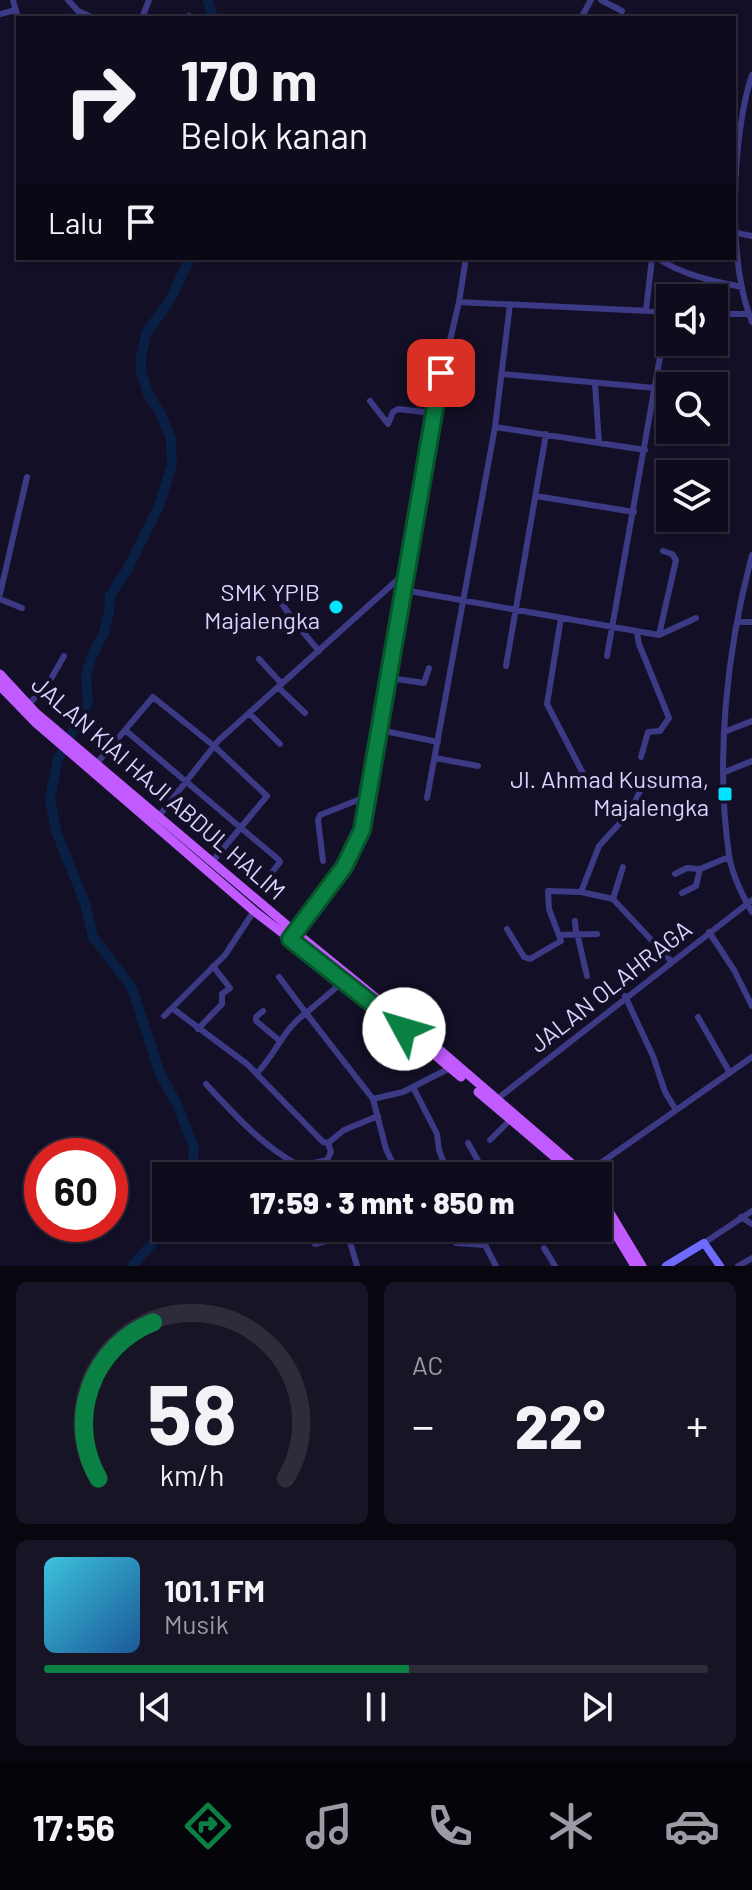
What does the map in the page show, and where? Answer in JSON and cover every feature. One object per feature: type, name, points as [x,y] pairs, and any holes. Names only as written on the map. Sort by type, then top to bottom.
[{"type":"main road","name":"JALAN KIAI HAJI ABDUL HALIM","points":[[0,674],[51,731]]},
{"type":"main road","name":"JALAN KIAI HAJI ABDUL HALIM","points":[[0,686],[51,731],[159,816],[344,981],[566,1162]]},
{"type":"main road","name":"JALAN KIAI HAJI ABDUL HALIM","points":[[91,761],[254,911],[293,935],[497,1099],[567,1162]]},
{"type":"main road","points":[[612,1216],[642,1266]]},
{"type":"main road","points":[[612,1228],[635,1266]]},
{"type":"main road","points":[[666,1266],[704,1243],[720,1266]]},
{"type":"street","points":[[13,0],[18,16]]},
{"type":"street","points":[[68,0],[78,11],[89,16]]},
{"type":"street","points":[[601,0],[622,11]]},
{"type":"street","points":[[0,14],[16,10]]},
{"type":"street","points":[[728,315],[751,318],[742,287],[737,233],[739,145],[752,75]]},
{"type":"street","points":[[743,112],[752,115]]},
{"type":"street","points":[[737,233],[752,236]]},
{"type":"street","points":[[293,935],[354,849],[362,830],[433,413],[466,260]]},
{"type":"street","points":[[646,311],[654,260]]},
{"type":"street","points":[[658,260],[707,280],[742,287]]},
{"type":"street","points":[[459,302],[656,311]]},
{"type":"street","points":[[427,798],[495,427],[510,304]]},
{"type":"street","points":[[607,656],[661,356]]},
{"type":"street","points":[[503,374],[655,388]]},
{"type":"street","points":[[595,384],[599,443]]},
{"type":"street","points":[[370,401],[388,424],[393,412],[398,409],[433,413]]},
{"type":"street","points":[[495,427],[645,450]]},
{"type":"street","points":[[506,666],[546,434]]},
{"type":"street","points":[[22,608],[0,596],[27,477]]},
{"type":"street","points":[[536,496],[634,512]]},
{"type":"street","points":[[659,635],[676,560],[672,554],[663,551]]},
{"type":"street","points":[[752,555],[737,622],[724,732],[729,857],[752,912]]},
{"type":"street","points":[[159,816],[214,746],[406,572]]},
{"type":"street","points":[[404,590],[637,633],[659,635],[696,618]]},
{"type":"street","points":[[276,595],[319,651]]},
{"type":"street","points":[[561,618],[547,704],[588,783]]},
{"type":"street","points":[[737,622],[752,622]]},
{"type":"street","points":[[637,633],[669,718],[660,731],[648,732],[641,757]]},
{"type":"street","points":[[28,705],[48,684],[64,656]]},
{"type":"street","points":[[259,659],[305,713]]},
{"type":"street","points":[[390,678],[424,683],[429,668]]},
{"type":"street","points":[[91,761],[125,730],[153,697],[214,746],[266,793],[266,798],[212,862]]},
{"type":"street","points":[[249,713],[280,744]]},
{"type":"street","points":[[724,732],[752,721]]},
{"type":"street","points":[[125,730],[279,860],[263,884]]},
{"type":"street","points":[[380,730],[438,742]]},
{"type":"street","points":[[435,758],[478,766]]},
{"type":"street","points":[[725,772],[752,761]]},
{"type":"street","points":[[581,892],[599,846],[630,812],[642,787]]},
{"type":"street","points":[[323,861],[320,815],[368,796]]},
{"type":"street","points":[[675,874],[687,868],[700,869],[729,857]]},
{"type":"street","points":[[613,899],[623,867]]},
{"type":"street","points":[[682,893],[696,886],[700,869]]},
{"type":"street","points":[[507,929],[527,959],[559,943],[549,909],[548,891],[581,892],[613,899],[671,961]]},
{"type":"street","name":"JALAN OLAHRAGA","points":[[497,1099],[625,996],[750,902]]},
{"type":"street","points":[[164,1016],[225,955],[254,911]]},
{"type":"street","points":[[575,921],[587,976]]},
{"type":"street","points":[[709,932],[751,1001]]},
{"type":"street","points":[[559,935],[597,934]]},
{"type":"street","points":[[198,1029],[223,1002],[222,994],[230,988],[213,966]]},
{"type":"street","points":[[279,977],[373,1099],[392,1162]]},
{"type":"street","points":[[257,1073],[293,1022],[344,981]]},
{"type":"street","points":[[625,996],[653,1056],[665,1092],[676,1110]]},
{"type":"street","points":[[172,1008],[233,1051],[318,1137],[328,1143],[331,1152],[328,1158],[318,1162]]},
{"type":"street","points":[[263,1011],[256,1021],[280,1041]]},
{"type":"street","points":[[698,1017],[730,1073]]},
{"type":"street","points":[[601,1162],[752,1057]]},
{"type":"street","points":[[373,1099],[413,1087],[450,1068]]},
{"type":"street","points":[[206,1084],[236,1116],[293,1162]]},
{"type":"street","points":[[413,1087],[437,1134],[444,1162]]},
{"type":"street","points":[[328,1143],[344,1130],[378,1116]]},
{"type":"street","points":[[490,1140],[511,1119]]},
{"type":"street","points":[[468,1143],[479,1162]]},
{"type":"street","points":[[704,1243],[746,1214],[752,1224]]},
{"type":"street","points":[[315,1244],[324,1242]]},
{"type":"street","points":[[350,1242],[357,1266]]},
{"type":"street","points":[[455,1242],[485,1245]]},
{"type":"street","points":[[485,1245],[496,1266]]},
{"type":"street","points":[[544,1248],[555,1266]]},
{"type":"street","points":[[738,1266],[752,1258]]},
{"type":"waterway","points":[[208,0],[212,16]]},
{"type":"waterway","points":[[189,260],[169,302],[147,332],[141,355],[141,371],[148,394],[161,414],[171,439],[172,465],[159,506],[128,568],[110,596],[104,633],[92,655],[86,676],[88,703],[58,759],[50,798],[56,831],[85,903],[93,937],[132,988],[161,1076],[177,1104],[194,1148],[193,1162]]},
{"type":"waterway","points":[[132,1266],[153,1242]]},
{"type":"place","name":"SMK YPIB Majalengka","points":[[336,607]]},
{"type":"place","name":"Jl. Ahmad Kusuma, Majalengka","points":[[725,794]]},
{"type":"route","points":[[404,1029],[290,939],[344,867],[362,830],[441,373]]}]
